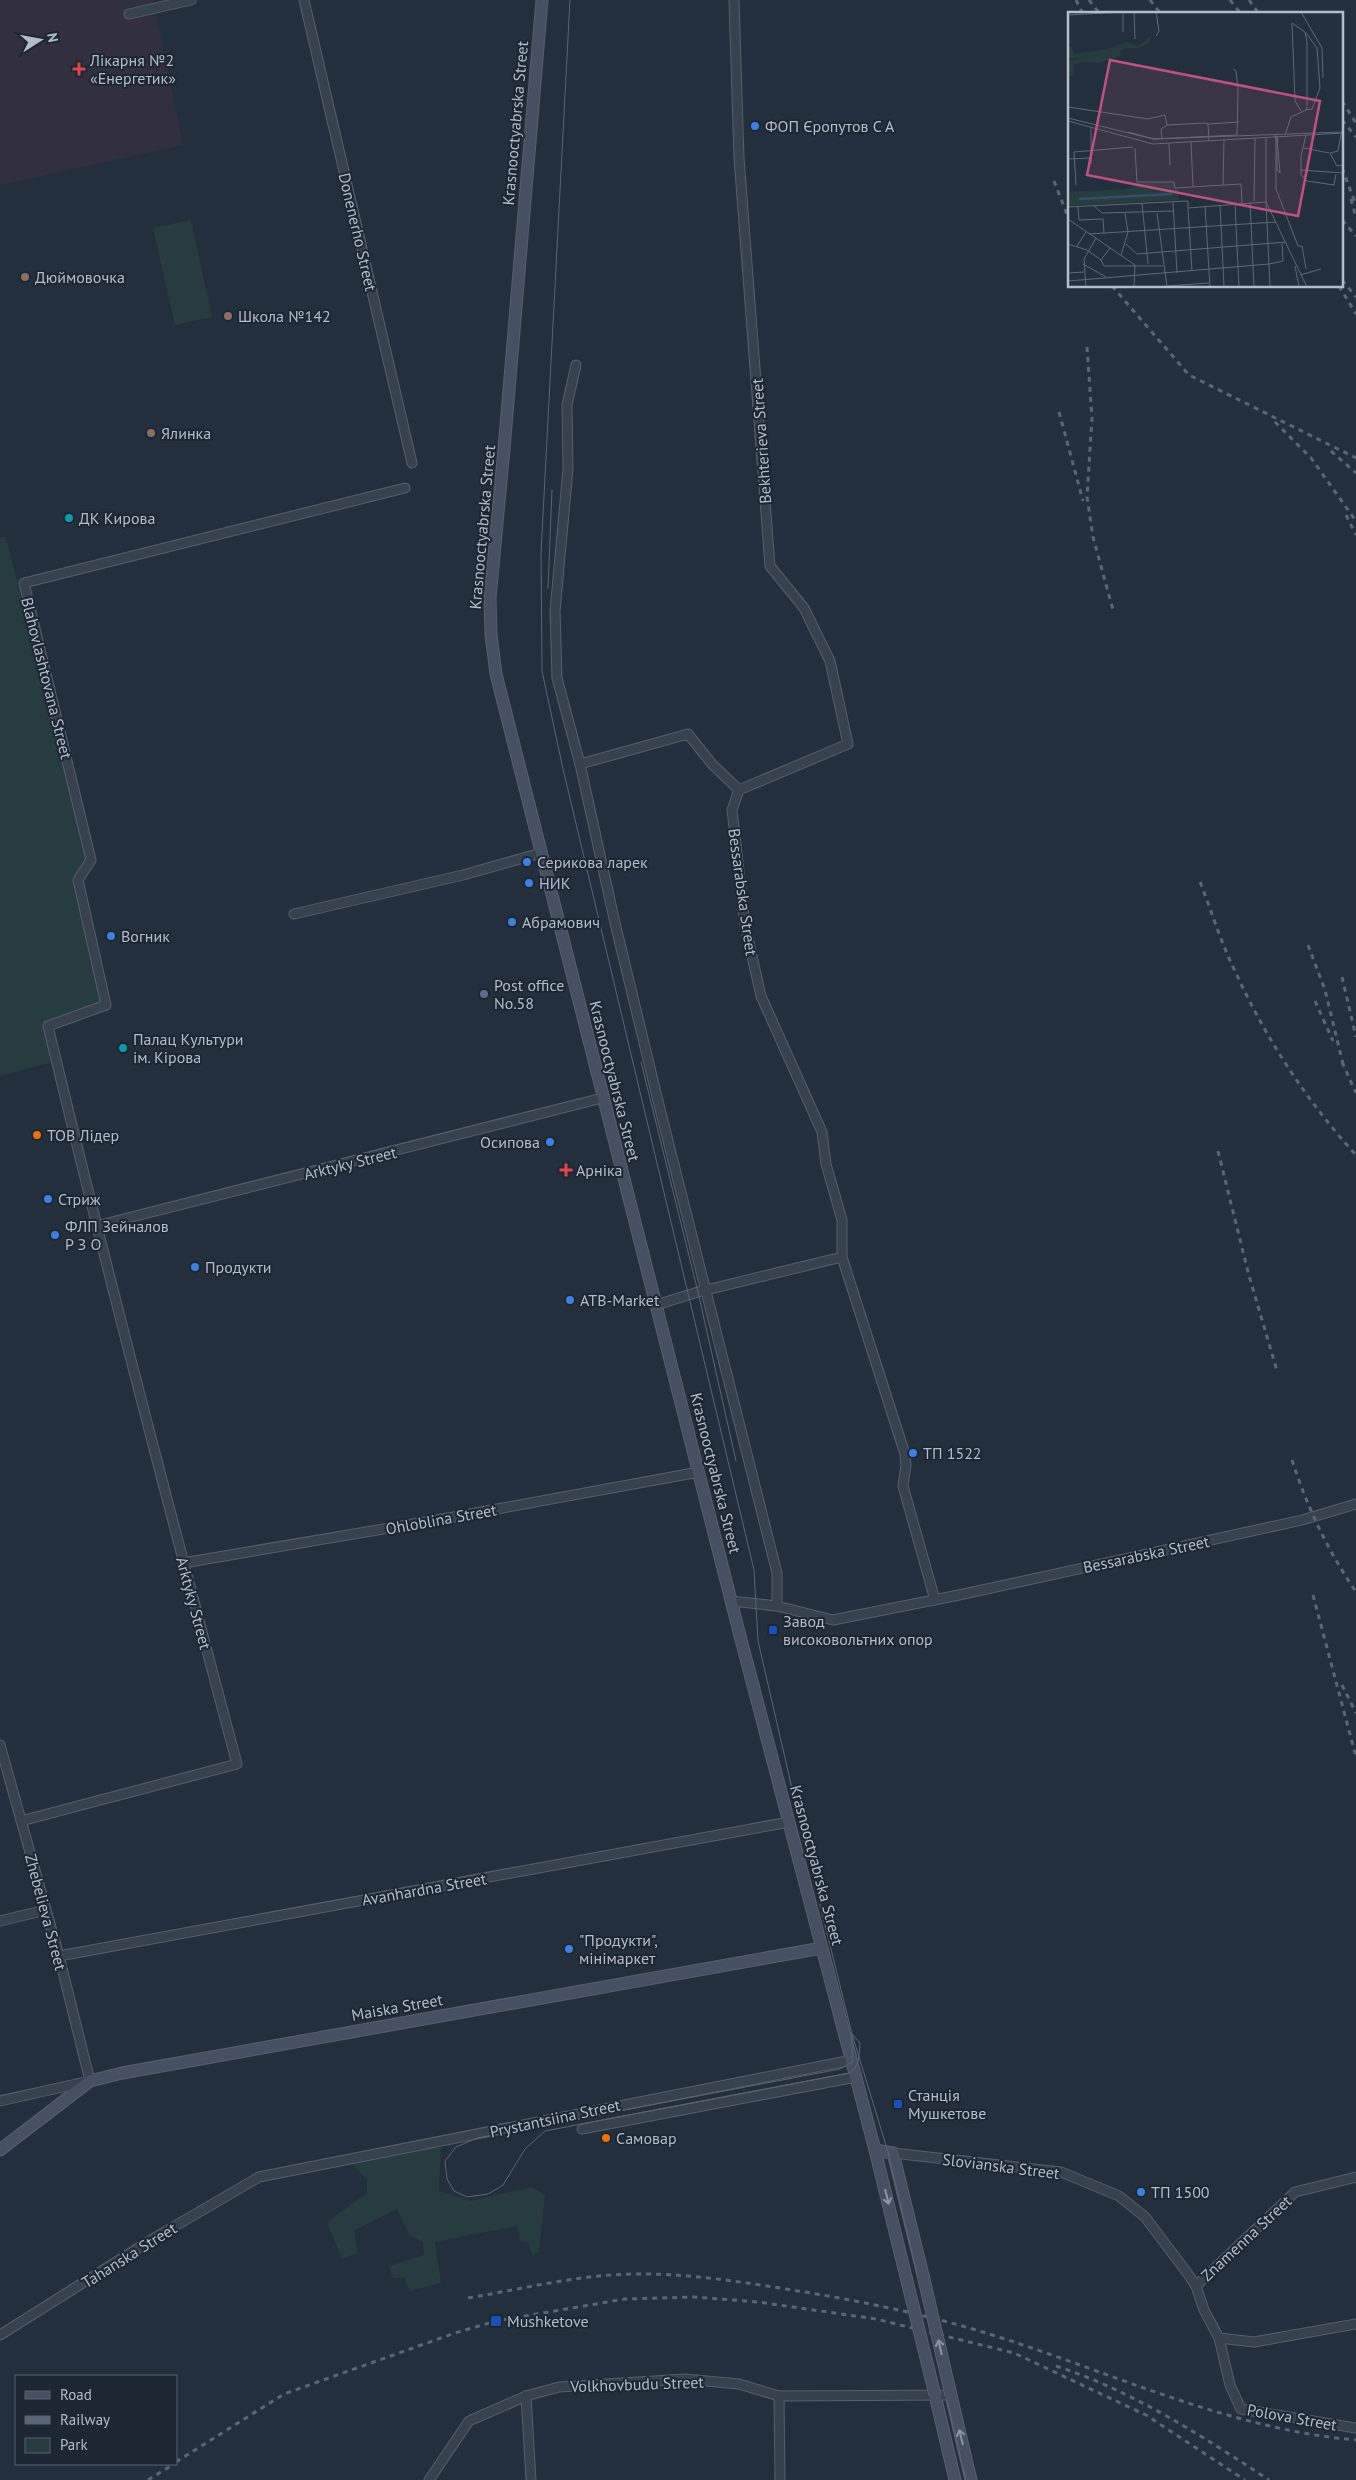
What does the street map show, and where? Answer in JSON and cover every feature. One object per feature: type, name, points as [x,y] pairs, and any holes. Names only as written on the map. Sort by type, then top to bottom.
[{"type":"main road","name":"Krasnooctyabrska Street","points":[[542,0],[490,598],[491,635],[496,674],[602,1098],[875,2150],[955,2480]]},
{"type":"main road","name":"Maiska Street","points":[[0,2150],[90,2080],[822,1948]]},
{"type":"main road","points":[[875,2150],[893,2153],[971,2480]]},
{"type":"street","points":[[130,14],[191,0]]},
{"type":"street","name":"Donenerho Street","points":[[304,0],[412,464]]},
{"type":"street","name":"Bekhterieva Street","points":[[734,0],[739,158],[770,566],[804,608],[830,661],[848,744],[739,790]]},
{"type":"street","points":[[576,365],[567,405],[568,469],[555,630],[557,678],[580,764],[615,923],[777,1573],[777,1606]]},
{"type":"street","name":"Blahovlashtovana Street","points":[[48,1026],[106,1005],[78,880],[91,860],[24,582],[405,488]]},
{"type":"street","points":[[580,764],[688,734],[712,764],[739,790]]},
{"type":"street","name":"Bessarabska Street","points":[[739,790],[732,810],[745,925],[762,996],[822,1132],[826,1164],[842,1220],[842,1257],[904,1454],[906,1465],[903,1486],[935,1600]]},
{"type":"street","points":[[294,914],[463,874],[541,853]]},
{"type":"street","name":"Arktyky Street","points":[[21,1821],[237,1764],[183,1563],[120,1310],[96,1226],[48,1026]]},
{"type":"street","name":"Arktyky Street","points":[[96,1226],[602,1098]]},
{"type":"street","points":[[656,1304],[842,1257]]},
{"type":"street","name":"Ohloblina Street","points":[[183,1563],[448,1518],[699,1472]]},
{"type":"street","name":"Bessarabska Street","points":[[732,1602],[777,1606],[834,1620],[935,1600],[1302,1520],[1356,1504]]},
{"type":"street","name":"Zhebelieva Street","points":[[0,1745],[59,1956],[90,2080]]},
{"type":"street","name":"Avanhardna Street","points":[[59,1956],[789,1822]]},
{"type":"street","points":[[0,1921],[46,1910]]},
{"type":"street","name":"Prystantsiina Street","points":[[259,2177],[852,2060]]},
{"type":"street","name":"Prystantsiina Street","points":[[582,2129],[856,2077]]},
{"type":"street","points":[[0,2101],[90,2080]]},
{"type":"street","name":"Slovianska Street","points":[[893,2153],[1061,2172],[1119,2196],[1145,2217],[1196,2286],[1204,2310],[1219,2338]]},
{"type":"street","name":"Tahanska Street","points":[[0,2335],[151,2240],[259,2177]]},
{"type":"street","name":"Znamenna Street","points":[[1196,2286],[1295,2192],[1356,2177]]},
{"type":"street","points":[[1219,2338],[1254,2342],[1356,2324]]},
{"type":"street","name":"Polova Street","points":[[1219,2338],[1230,2386],[1241,2409],[1356,2428]]},
{"type":"street","name":"Volkhovbudu Street","points":[[429,2480],[469,2421],[526,2396],[559,2387],[686,2379],[739,2384],[779,2396],[951,2395]]},
{"type":"street","points":[[526,2396],[532,2480]]},
{"type":"street","points":[[779,2396],[780,2480]]},
{"type":"shaded area","points":[[0,0],[153,0],[183,145],[0,185]]},
{"type":"green space","points":[[191,220],[212,317],[175,325],[153,228]]},
{"type":"green space","points":[[0,537],[6,537],[87,859],[75,879],[102,1003],[45,1024],[53,1062],[0,1076]]},
{"type":"green space","points":[[429,2138],[441,2145],[439,2191],[471,2201],[532,2187],[545,2195],[539,2252],[532,2255],[528,2242],[521,2241],[517,2226],[435,2242],[441,2283],[409,2291],[405,2278],[393,2278],[389,2266],[424,2255],[423,2242],[409,2235],[397,2209],[355,2230],[357,2253],[342,2259],[327,2222],[367,2193],[367,2179],[351,2163]]},
{"type":"tram line","points":[[570,0],[541,553],[542,671],[563,769],[754,1570],[758,1641],[803,1836],[852,2034],[888,2152],[966,2480]]},
{"type":"tram line","points":[[548,588],[552,490]]},
{"type":"tram line","points":[[641,1062],[698,1292],[736,1461]]},
{"type":"tram line","points":[[852,2034],[860,2043],[857,2064],[849,2073],[545,2131],[525,2149],[503,2185],[488,2194],[467,2197],[454,2191],[447,2179],[445,2161],[456,2147],[477,2138],[840,2069],[852,2062],[852,2034]]},
{"type":"railway","points":[[1076,0],[1082,12]]},
{"type":"railway","points":[[1089,0],[1098,12]]},
{"type":"railway","points":[[1150,0],[1159,12]]},
{"type":"railway","points":[[1230,0],[1239,12]]},
{"type":"railway","points":[[1249,0],[1258,12]]},
{"type":"railway","points":[[1344,104],[1356,123]]},
{"type":"railway","points":[[1344,122],[1356,137]]},
{"type":"railway","points":[[1344,173],[1356,205]]},
{"type":"railway","points":[[1054,181],[1068,217]]},
{"type":"railway","points":[[1351,199],[1356,218]]},
{"type":"railway","points":[[1344,222],[1356,236]]},
{"type":"railway","points":[[1344,282],[1356,297]]},
{"type":"railway","points":[[1114,288],[1189,375],[1356,458]]},
{"type":"railway","points":[[1340,288],[1356,314]]},
{"type":"railway","points":[[1087,347],[1092,418],[1087,497],[1093,537],[1113,610]]},
{"type":"railway","points":[[1059,412],[1083,501]]},
{"type":"railway","points":[[1275,422],[1311,458],[1356,521]]},
{"type":"railway","points":[[1331,451],[1356,473]]},
{"type":"railway","points":[[1346,515],[1356,535]]},
{"type":"railway","points":[[1200,882],[1230,960],[1260,1021],[1304,1091],[1356,1155]]},
{"type":"railway","points":[[1308,945],[1325,990],[1344,1068]]},
{"type":"railway","points":[[1342,977],[1356,1037]]},
{"type":"railway","points":[[1315,1001],[1333,1041]]},
{"type":"railway","points":[[1342,1062],[1356,1093]]},
{"type":"railway","points":[[1218,1151],[1248,1272],[1277,1371]]},
{"type":"railway","points":[[1292,1460],[1304,1495],[1319,1528],[1336,1561],[1356,1592]]},
{"type":"railway","points":[[1313,1595],[1356,1757]]},
{"type":"railway","points":[[1342,1685],[1356,1713]]},
{"type":"railway","points":[[468,2298],[570,2280],[632,2274],[690,2276],[786,2289],[872,2304],[930,2317],[1014,2342],[1140,2387],[1225,2414],[1268,2426],[1356,2440]]},
{"type":"railway","points":[[178,2461],[284,2394],[455,2333],[496,2321],[625,2299],[694,2297],[758,2302],[876,2319],[1014,2353],[1146,2415],[1245,2480]]},
{"type":"railway","points":[[1056,2366],[1085,2376],[1140,2401],[1192,2431],[1269,2480]]},
{"type":"railway","points":[[148,2480],[172,2465]]},
{"type":"place","name":"Лікарня №2 «Енергетик»","points":[[79,69]]},
{"type":"place","name":"ФОП Єропутов С А","points":[[755,126]]},
{"type":"place","name":"Дюймовочка","points":[[25,277]]},
{"type":"place","name":"Школа №142","points":[[228,316]]},
{"type":"place","name":"Ялинка","points":[[151,433]]},
{"type":"place","name":"ДК Кирова","points":[[69,518]]},
{"type":"place","name":"Серикова ларек","points":[[527,862]]},
{"type":"place","name":"НИК","points":[[529,883]]},
{"type":"place","name":"Абрамович","points":[[512,922]]},
{"type":"place","name":"Вогник","points":[[111,936]]},
{"type":"place","name":"Post office No.58","points":[[484,994]]},
{"type":"place","name":"Палац Культури ім. Кірова","points":[[123,1048]]},
{"type":"place","name":"ТОВ Лідер","points":[[37,1135]]},
{"type":"place","name":"Осипова","points":[[550,1142]]},
{"type":"place","name":"Арніка","points":[[566,1170]]},
{"type":"place","name":"Стриж","points":[[48,1199]]},
{"type":"place","name":"ФЛП Зейналов Р З О","points":[[55,1235]]},
{"type":"place","name":"Продукти","points":[[195,1267]]},
{"type":"place","name":"ATB-Market","points":[[570,1300]]},
{"type":"place","name":"ТП 1522","points":[[913,1453]]},
{"type":"place","name":"Завод високовольтних опор","points":[[773,1630]]},
{"type":"place","name":"\"Продукти\", мінімаркет","points":[[569,1949]]},
{"type":"place","name":"Станція Мушкетове","points":[[898,2104]]},
{"type":"place","name":"Самовар","points":[[606,2138]]},
{"type":"place","name":"ТП 1500","points":[[1141,2192]]},
{"type":"place","name":"Mushketove","points":[[496,2321]]}]
